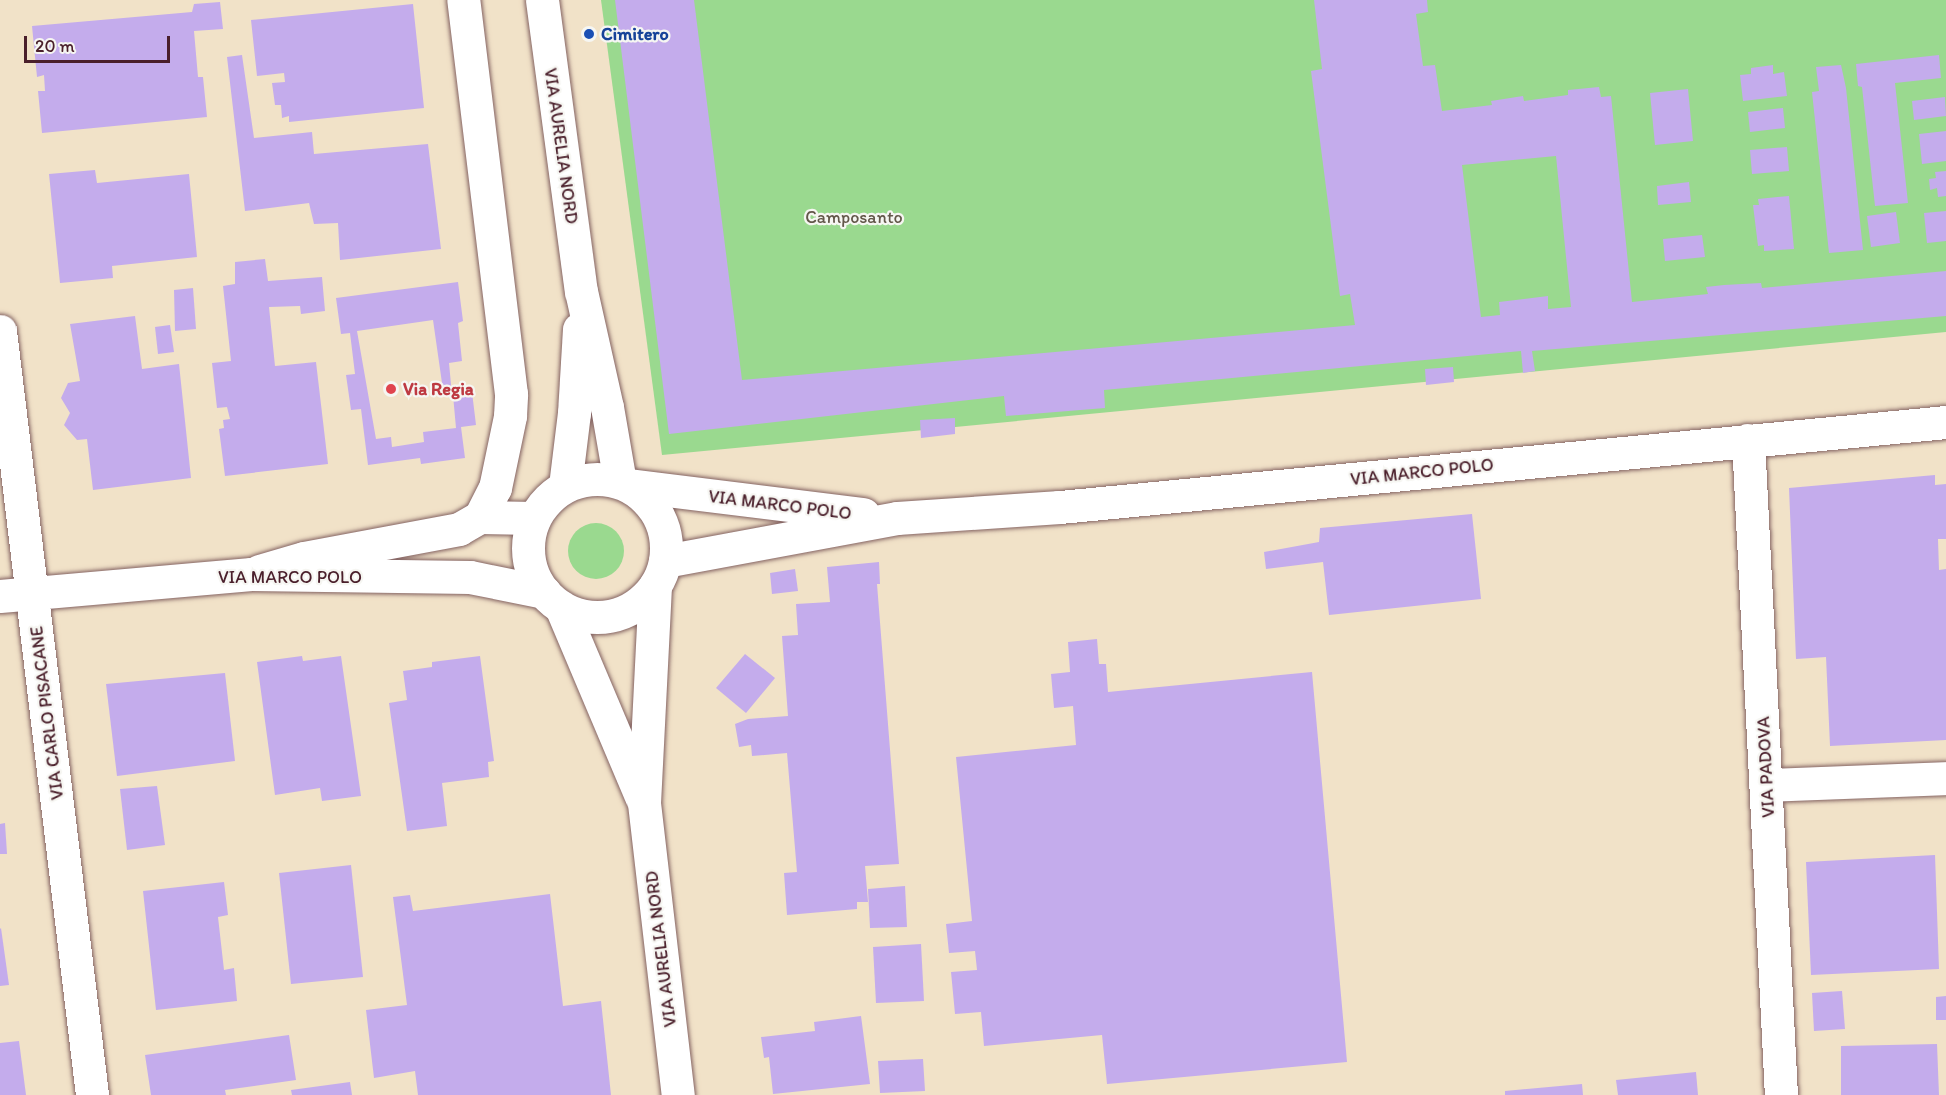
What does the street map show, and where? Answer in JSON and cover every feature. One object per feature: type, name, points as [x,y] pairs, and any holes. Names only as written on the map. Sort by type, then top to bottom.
[{"type":"street","points":[[251,574],[345,549],[445,534],[470,524],[480,517],[488,504],[497,479],[510,416],[511,394],[463,0]]},
{"type":"street","name":"VIA AURELIA NORD","points":[[542,0],[581,291],[624,484]]},
{"type":"street","name":"VIA AURELIA NORD","points":[[565,486],[574,413],[581,291]]},
{"type":"street","name":"VIA CARLO PISACANE","points":[[0,331],[92,1095]]},
{"type":"street","name":"VIA MARCO POLO","points":[[660,574],[897,518],[1060,507],[1946,422]]},
{"type":"street","name":"VIA PADOVA","points":[[1748,440],[1781,1095]]},
{"type":"street","points":[[583,479],[624,484],[643,495],[663,525],[666,543],[660,574],[645,598],[619,614],[589,617],[552,599],[532,573],[527,550],[528,534],[534,518],[547,499],[565,486],[583,479]]},
{"type":"street","name":"VIA MARCO POLO","points":[[624,484],[897,518]]},
{"type":"street","points":[[480,517],[534,518]]},
{"type":"street","name":"VIA MARCO POLO","points":[[0,596],[251,574],[470,577],[552,599]]},
{"type":"street","name":"VIA AURELIA NORD","points":[[660,574],[644,803],[678,1095]]},
{"type":"street","name":"VIA AURELIA NORD","points":[[552,599],[644,803]]},
{"type":"street","points":[[1767,785],[1946,778]]},
{"type":"green space","name":"Camposanto","points":[[601,0],[1946,0],[1946,332],[662,455]]},
{"type":"green space","points":[[596,523],[607,525],[616,531],[622,540],[624,551],[622,562],[616,571],[607,577],[596,579],[585,577],[576,571],[570,562],[568,551],[570,540],[576,531],[585,525]]},
{"type":"building","points":[[615,0],[694,0],[742,380],[1355,325],[1350,294],[1340,296],[1311,71],[1322,69],[1314,0],[1427,0],[1428,12],[1416,14],[1423,66],[1435,65],[1442,111],[1492,105],[1491,101],[1523,96],[1524,101],[1568,95],[1568,90],[1599,87],[1601,97],[1611,96],[1632,302],[1708,294],[1706,287],[1724,285],[1761,283],[1762,288],[1946,271],[1946,316],[1532,351],[1535,371],[1523,373],[1521,351],[1104,390],[1105,408],[1006,416],[1004,396],[669,434]],"holes":[[[1556,156],[1571,307],[1548,309],[1548,296],[1499,302],[1500,315],[1481,317],[1462,165]]]},
{"type":"building","points":[[220,2],[223,29],[194,31],[198,77],[203,77],[207,117],[42,133],[38,91],[45,91],[44,75],[37,77],[32,26],[192,12],[194,4]]},
{"type":"building","points":[[413,4],[424,108],[289,122],[289,116],[282,118],[281,105],[275,105],[272,83],[285,82],[284,73],[257,76],[251,20]]},
{"type":"building","points":[[242,55],[254,138],[312,132],[314,154],[428,144],[441,249],[340,260],[338,223],[314,224],[309,203],[245,211],[227,57]]},
{"type":"building","points":[[1939,55],[1941,78],[1895,83],[1908,203],[1875,206],[1862,87],[1858,86],[1856,64]]},
{"type":"building","points":[[1773,65],[1773,74],[1784,72],[1787,96],[1743,101],[1740,75],[1751,74],[1751,68]]},
{"type":"building","points":[[1841,65],[1846,88],[1863,250],[1829,253],[1812,92],[1819,91],[1816,67]]},
{"type":"building","points":[[1688,89],[1693,141],[1655,145],[1650,93]]},
{"type":"building","points":[[1945,97],[1946,116],[1914,120],[1912,101]]},
{"type":"building","points":[[1783,108],[1785,128],[1750,132],[1748,112]]},
{"type":"building","points":[[1946,131],[1946,161],[1922,164],[1919,134]]},
{"type":"building","points":[[1787,147],[1789,171],[1752,174],[1750,150]]},
{"type":"building","points":[[95,170],[97,183],[189,174],[197,257],[112,266],[113,278],[60,283],[49,174]]},
{"type":"building","points":[[1946,171],[1946,196],[1938,197],[1937,188],[1930,190],[1929,179],[1936,178],[1935,172]]},
{"type":"building","points":[[1689,182],[1691,202],[1658,205],[1657,186]]},
{"type":"building","points":[[1789,196],[1794,249],[1764,251],[1764,245],[1758,246],[1753,205],[1759,205],[1758,199]]},
{"type":"building","points":[[1946,211],[1946,241],[1927,243],[1924,213]]},
{"type":"building","points":[[1896,212],[1900,243],[1871,247],[1867,216]]},
{"type":"building","points":[[1702,235],[1705,257],[1665,261],[1663,239]]},
{"type":"building","points":[[265,259],[268,281],[322,277],[325,311],[301,314],[300,306],[269,307],[275,366],[316,362],[328,464],[225,476],[219,429],[224,428],[223,420],[230,419],[227,407],[217,408],[212,363],[231,361],[223,286],[235,284],[235,262]]},
{"type":"building","points":[[458,282],[463,321],[458,323],[462,361],[449,363],[452,395],[444,397],[433,320],[357,331],[376,439],[391,437],[392,447],[424,442],[423,432],[456,428],[453,395],[472,392],[476,425],[461,427],[465,458],[421,464],[420,458],[368,465],[361,409],[351,410],[346,375],[355,374],[350,333],[341,334],[336,298]]},
{"type":"building","points":[[193,288],[196,329],[175,331],[174,290]]},
{"type":"building","points":[[135,316],[142,369],[179,364],[191,478],[93,490],[87,439],[77,440],[64,425],[70,413],[61,398],[68,383],[80,381],[70,324]]},
{"type":"building","points":[[170,325],[174,352],[158,354],[155,327]]},
{"type":"building","points":[[1453,367],[1454,382],[1426,385],[1425,369]]},
{"type":"building","points":[[955,418],[955,434],[921,438],[920,420]]},
{"type":"building","points":[[1935,475],[1935,485],[1946,484],[1946,539],[1938,539],[1939,570],[1946,569],[1946,740],[1830,746],[1826,657],[1796,659],[1789,488]]},
{"type":"building","points":[[1472,514],[1481,599],[1329,615],[1323,562],[1266,569],[1264,552],[1319,542],[1320,528]]},
{"type":"building","points":[[879,562],[880,584],[877,584],[899,864],[865,866],[868,902],[857,902],[857,909],[787,915],[784,873],[797,872],[787,753],[752,756],[751,745],[739,747],[735,724],[748,719],[788,716],[782,636],[798,635],[796,604],[830,602],[827,567]]},
{"type":"building","points":[[795,569],[798,591],[772,594],[770,573]]},
{"type":"building","points":[[1097,639],[1099,664],[1106,664],[1108,692],[1312,672],[1347,1062],[1107,1084],[1102,1035],[984,1046],[981,1012],[955,1014],[951,972],[977,970],[975,951],[949,953],[946,924],[972,921],[956,757],[1076,745],[1073,706],[1054,708],[1051,674],[1070,672],[1068,642]]},
{"type":"building","points":[[745,654],[775,678],[746,713],[716,688]]},
{"type":"building","points":[[302,656],[303,661],[341,656],[361,796],[322,801],[320,788],[275,795],[257,662]]},
{"type":"building","points":[[480,656],[494,761],[488,762],[489,777],[442,783],[447,826],[407,831],[389,703],[407,700],[403,671],[432,667],[432,662]]},
{"type":"building","points":[[225,673],[235,761],[117,776],[106,684]]},
{"type":"building","points":[[157,786],[165,845],[127,850],[120,789]]},
{"type":"building","points":[[5,823],[7,854],[0,854],[0,824]]},
{"type":"building","points":[[1935,855],[1939,969],[1811,975],[1806,862]]},
{"type":"building","points":[[351,865],[363,977],[291,984],[279,873]]},
{"type":"building","points":[[224,882],[228,915],[218,917],[224,970],[234,968],[237,1001],[156,1010],[143,891]]},
{"type":"building","points":[[905,886],[907,927],[870,928],[868,889]]},
{"type":"building","points":[[550,894],[563,1006],[601,1001],[611,1095],[418,1095],[415,1071],[374,1078],[366,1010],[407,1005],[393,897],[410,895],[413,911]]},
{"type":"building","points":[[0,929],[9,985],[0,986]]},
{"type":"building","points":[[921,944],[924,1001],[876,1003],[873,947]]},
{"type":"building","points":[[1842,991],[1845,1029],[1814,1031],[1812,993]]},
{"type":"building","points":[[1946,996],[1946,1020],[1936,1020],[1936,997]]},
{"type":"building","points":[[861,1016],[870,1084],[773,1094],[769,1057],[764,1058],[761,1037],[815,1031],[814,1022]]},
{"type":"building","points":[[289,1035],[296,1080],[225,1090],[226,1095],[151,1095],[145,1055]]},
{"type":"building","points":[[19,1041],[26,1095],[0,1095],[0,1043]]},
{"type":"building","points":[[1937,1044],[1939,1095],[1841,1095],[1841,1046]]},
{"type":"building","points":[[923,1059],[925,1091],[880,1093],[878,1061]]},
{"type":"building","points":[[1696,1072],[1698,1095],[1618,1095],[1616,1080]]},
{"type":"building","points":[[350,1082],[352,1095],[292,1095],[291,1090]]},
{"type":"building","points":[[1582,1084],[1583,1095],[1505,1095],[1505,1091]]},
{"type":"place","name":"Cimitero","points":[[589,34]]},
{"type":"place","name":"Via Regia","points":[[391,389]]}]
